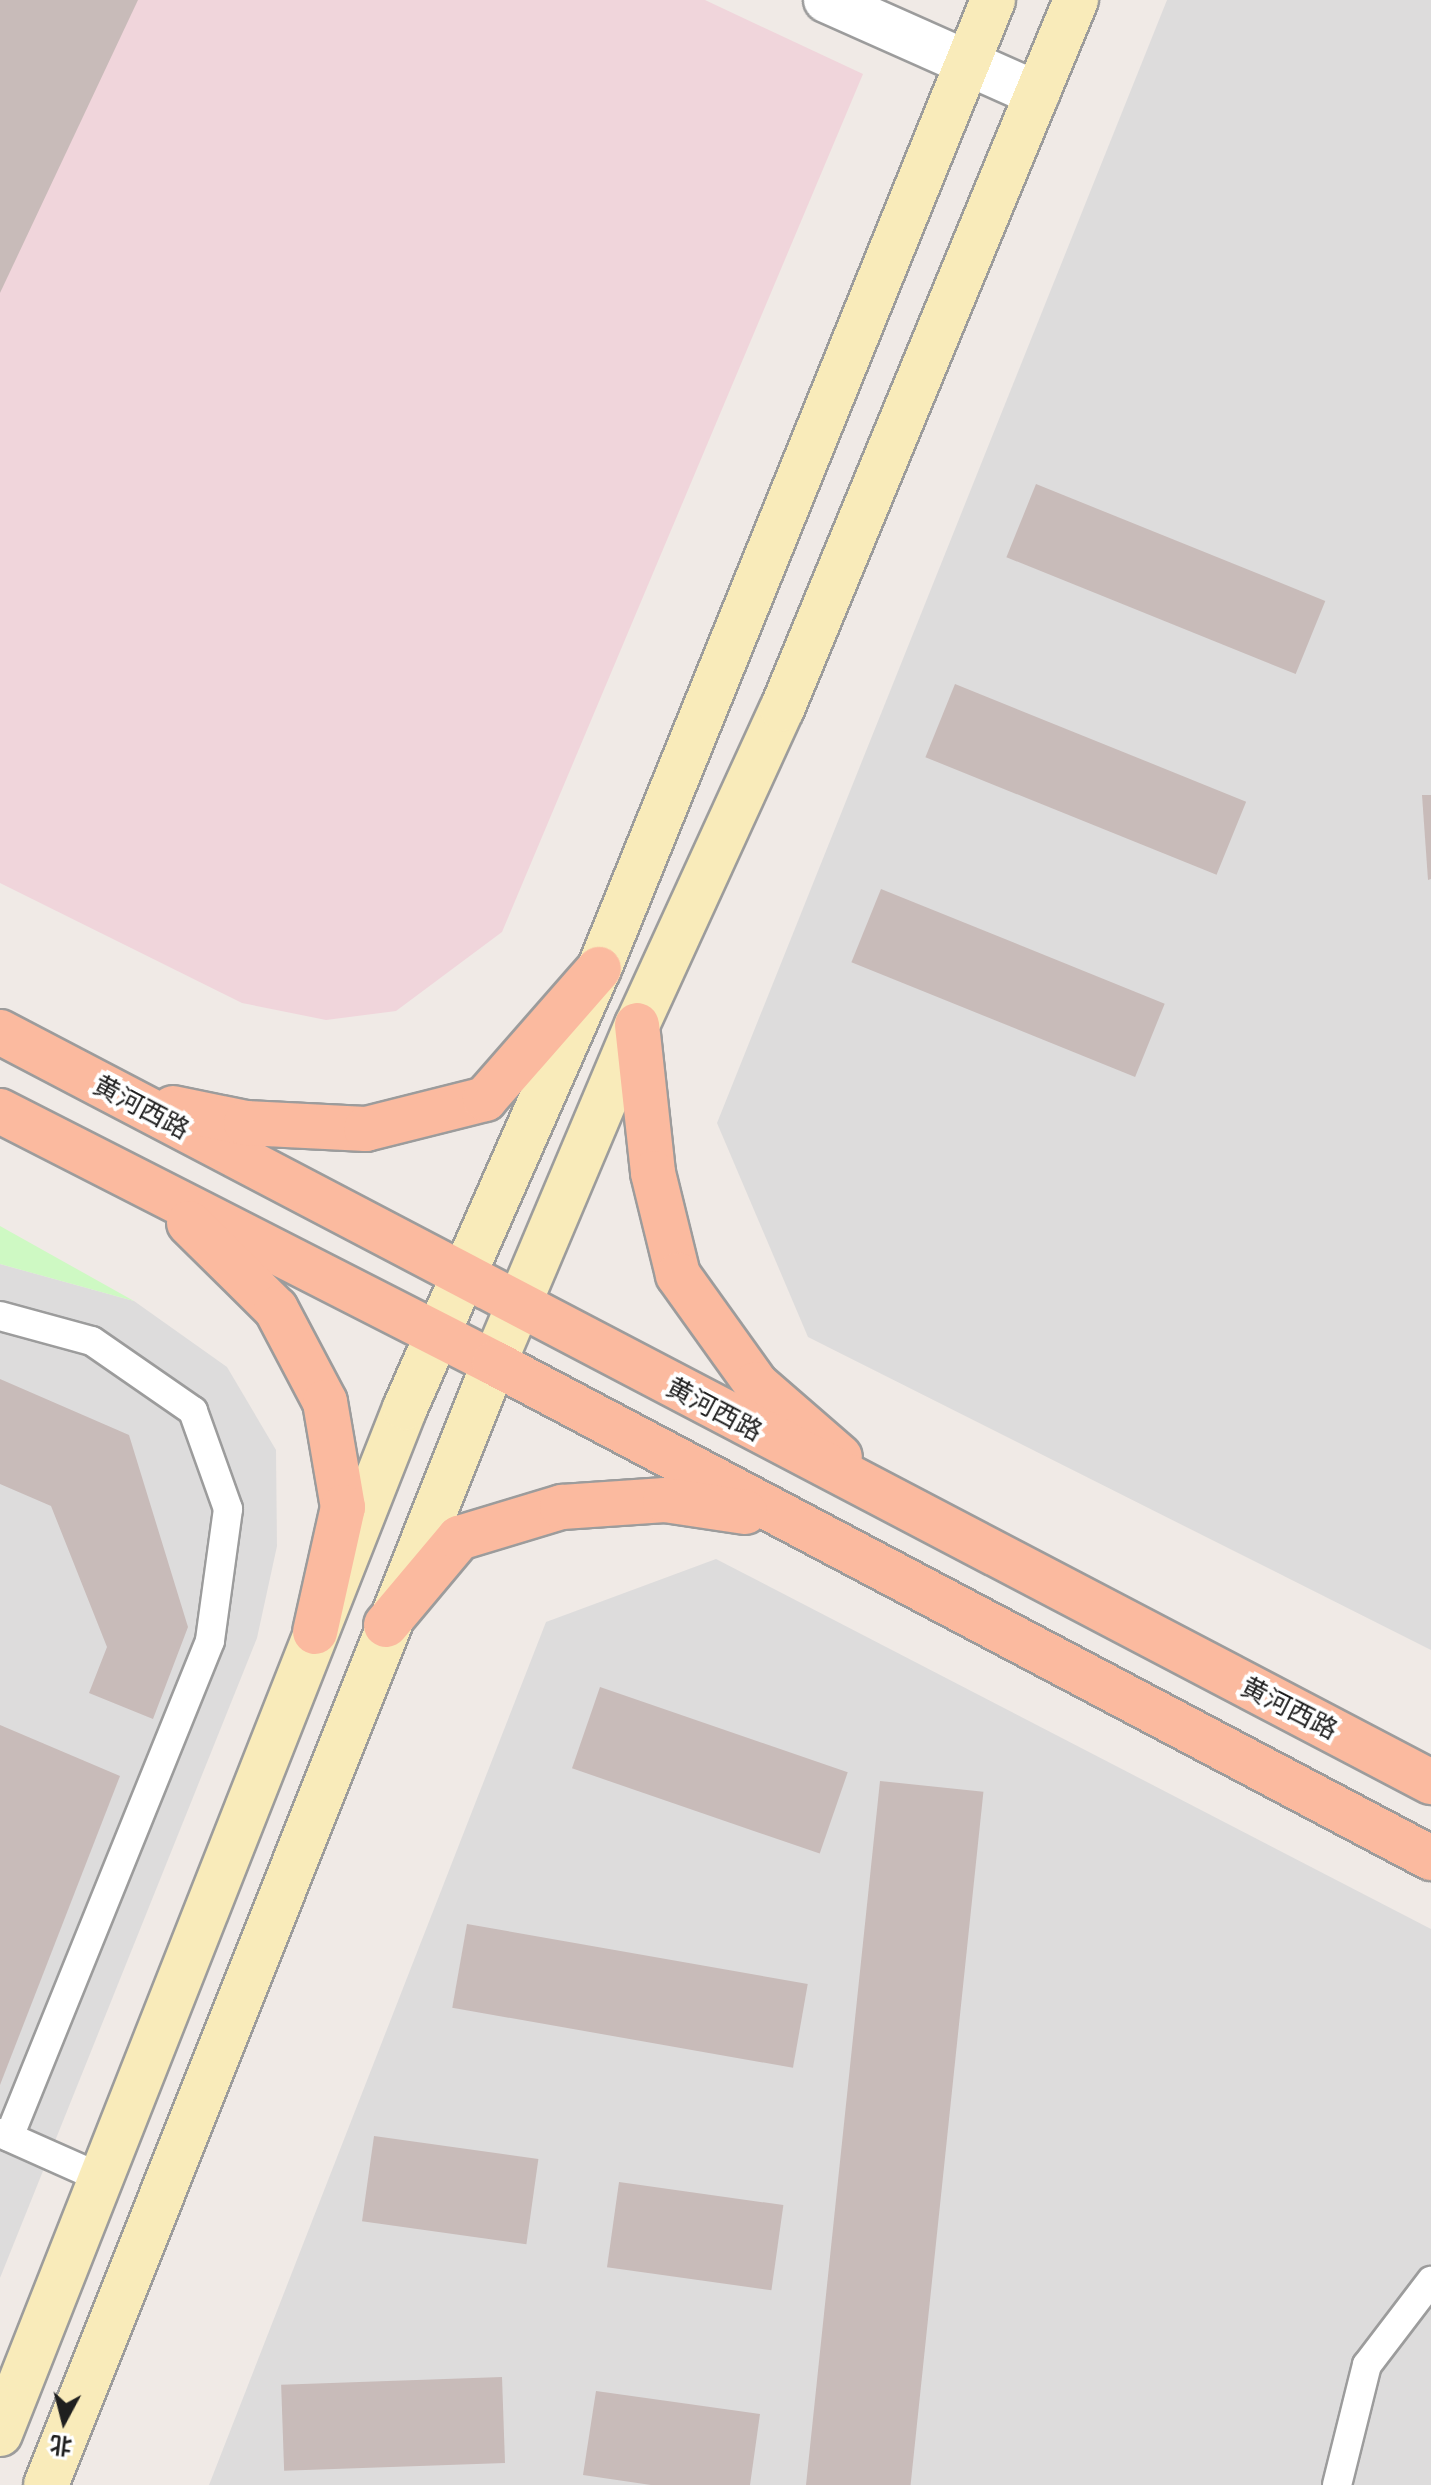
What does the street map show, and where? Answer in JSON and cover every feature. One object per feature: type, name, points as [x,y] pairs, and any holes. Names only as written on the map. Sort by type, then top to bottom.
[{"type":"main road","points":[[120,1097],[246,1123],[366,1129],[485,1099],[599,969]]},
{"type":"main road","points":[[637,1025],[653,1173],[678,1275],[756,1384],[900,1508]]},
{"type":"main road","name":"黄河西路","points":[[0,1032],[900,1508],[1431,1782]]},
{"type":"main road","points":[[0,1111],[494,1363],[777,1517],[1431,1858]]},
{"type":"main road","points":[[159,1194],[276,1309],[325,1402],[343,1507],[315,1632]]},
{"type":"main road","points":[[386,1625],[459,1538],[562,1507],[665,1500],[777,1517]]},
{"type":"street","points":[[826,0],[1037,94]]},
{"type":"street","points":[[0,2434],[315,1632],[599,969],[993,0]]},
{"type":"street","points":[[46,2485],[386,1625],[517,1306],[637,1025],[782,709],[1076,0]]},
{"type":"lane","points":[[0,1316],[92,1341],[193,1411],[228,1509],[210,1641],[4,2135],[101,2178]]},
{"type":"lane","points":[[1337,2485],[1367,2365],[1431,2281]]},
{"type":"shaded area","points":[[0,0],[705,0],[863,74],[502,932],[396,1011],[326,1020],[242,1003],[0,883]]},
{"type":"shaded area","points":[[1167,0],[1431,0],[1431,1650],[808,1337],[717,1123]]},
{"type":"shaded area","points":[[0,1264],[134,1301],[227,1367],[276,1450],[277,1546],[257,1638],[0,2278]]},
{"type":"shaded area","points":[[716,1559],[1431,1929],[1431,2485],[209,2485],[546,1622]]},
{"type":"green space","points":[[0,1226],[134,1301],[0,1264]]},
{"type":"building","points":[[0,0],[138,0],[0,293]]},
{"type":"building","points":[[1036,484],[1325,601],[1296,674],[1006,557]]},
{"type":"building","points":[[955,684],[1246,802],[1217,875],[925,757]]},
{"type":"building","points":[[1422,795],[1431,795],[1431,879],[1428,880]]},
{"type":"building","points":[[881,889],[1165,1004],[1135,1077],[851,962]]},
{"type":"building","points":[[0,1379],[129,1435],[188,1627],[153,1719],[89,1693],[107,1647],[51,1506],[0,1484]]},
{"type":"building","points":[[600,1687],[848,1772],[820,1854],[572,1768]]},
{"type":"building","points":[[0,1725],[120,1776],[0,2085]]},
{"type":"building","points":[[880,1781],[983,1792],[911,2485],[806,2485]]},
{"type":"building","points":[[467,1924],[808,1984],[793,2068],[452,2008]]},
{"type":"building","points":[[374,2136],[538,2159],[526,2244],[362,2221]]},
{"type":"building","points":[[619,2182],[783,2205],[771,2290],[607,2267]]},
{"type":"building","points":[[502,2377],[505,2463],[284,2471],[281,2385]]},
{"type":"building","points":[[596,2391],[760,2414],[750,2485],[651,2485],[583,2475]]}]
